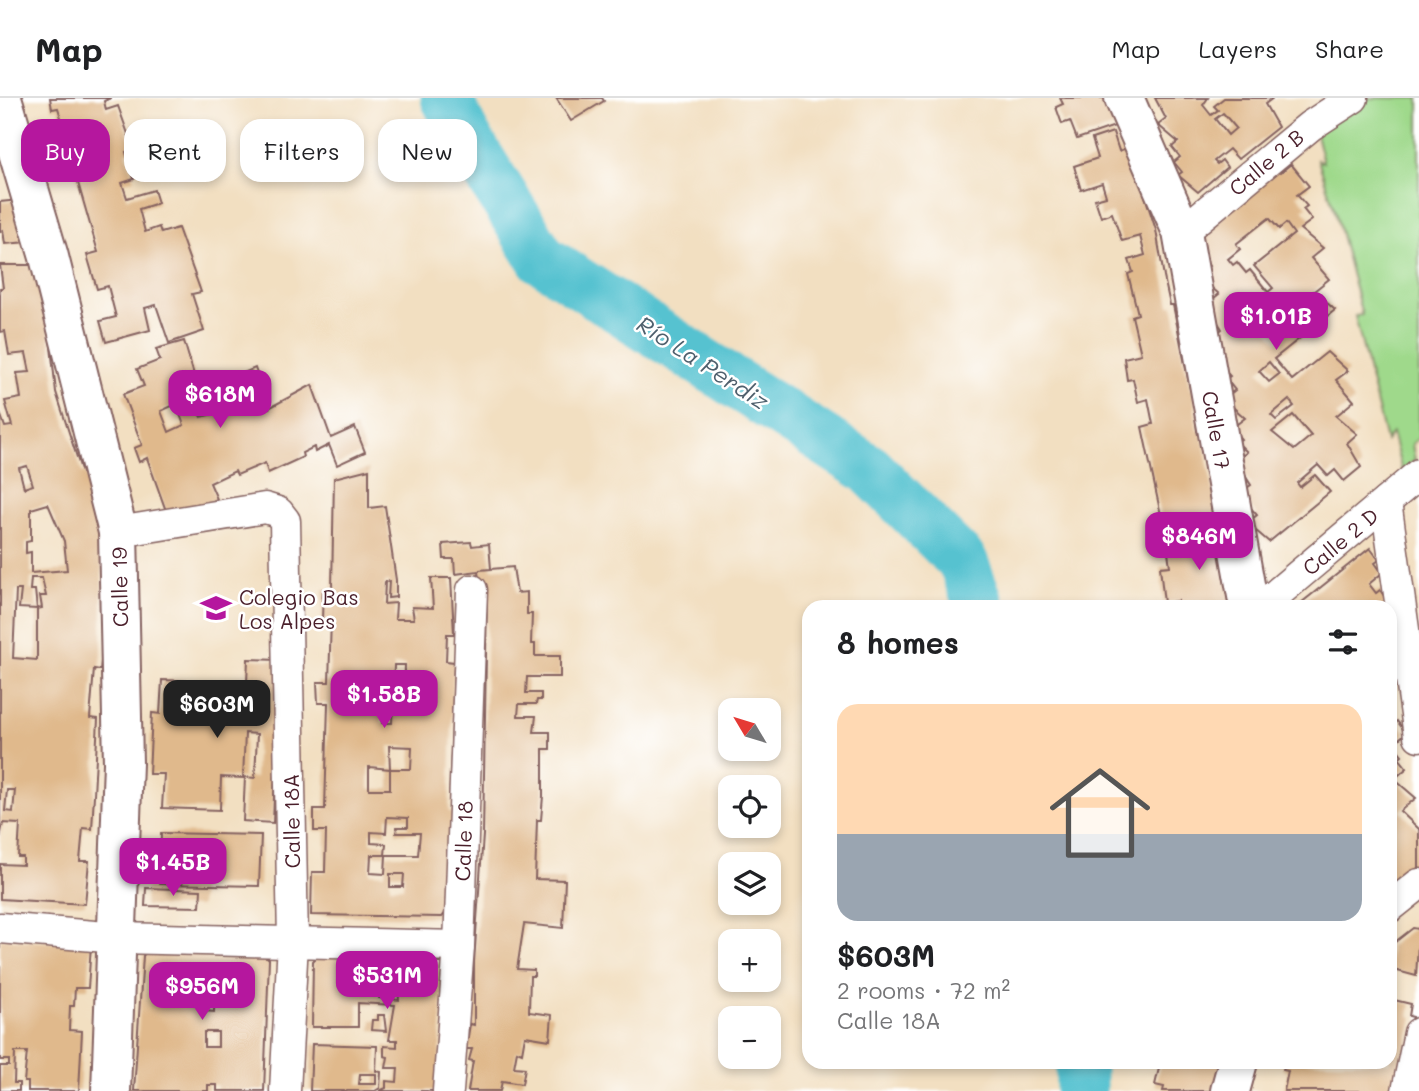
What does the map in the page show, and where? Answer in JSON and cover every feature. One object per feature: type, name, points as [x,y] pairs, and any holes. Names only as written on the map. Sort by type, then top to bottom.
[{"type":"main road","name":"Calle 19","points":[[2,98],[50,257],[118,532],[123,763],[111,1091]]},
{"type":"main road","name":"Calle 17","points":[[1124,98],[1182,232],[1248,600]]},
{"type":"main road","points":[[1230,1091],[1236,1069]]},
{"type":"street","name":"Calle 2 B","points":[[1182,232],[1310,126],[1353,98]]},
{"type":"street","name":"Calle 2 D","points":[[1269,600],[1419,474]]},
{"type":"street","points":[[1386,502],[1419,736]]},
{"type":"street","name":"Calle 18A","points":[[118,532],[265,508],[278,512],[285,521],[293,942],[285,1091]]},
{"type":"street","name":"Calle 18","points":[[448,1091],[459,946],[472,590]]},
{"type":"street","points":[[1397,901],[1419,884]]},
{"type":"street","points":[[0,928],[118,938],[459,946]]},
{"type":"street","points":[[1408,1091],[1419,1033]]},
{"type":"green space","points":[[1368,98],[1419,98],[1419,438],[1412,444],[1415,460],[1402,471],[1392,433],[1386,441],[1355,316],[1362,315],[1335,211],[1318,160],[1323,162],[1315,130]]},
{"type":"building","points":[[50,98],[111,98],[104,101],[106,110],[118,106],[124,123],[125,182],[122,183],[127,198],[154,190],[158,203],[139,209],[145,232],[159,227],[161,233],[178,228],[201,292],[192,294],[204,331],[169,343],[156,305],[145,308],[150,330],[106,342],[100,321],[116,317],[108,286],[97,289],[87,255],[98,252],[78,182],[110,182],[110,119],[61,119],[58,108],[52,109]]},
{"type":"building","points":[[556,98],[602,98],[604,101],[571,121]]},
{"type":"building","points":[[1060,98],[1111,98],[1121,124],[1077,139],[1070,121],[1062,124],[1056,107],[1063,104]]},
{"type":"building","points":[[1155,98],[1208,98],[1203,105],[1211,115],[1218,110],[1214,106],[1224,98],[1273,98],[1265,104],[1278,127],[1238,159],[1229,149],[1214,161],[1217,164],[1222,160],[1227,167],[1198,192],[1178,175],[1182,172],[1174,162],[1180,157],[1172,147],[1178,142],[1158,125],[1166,119]],"holes":[[[1223,113],[1236,128],[1228,135],[1215,119]]]},
{"type":"building","points":[[1113,132],[1119,151],[1129,147],[1156,230],[1170,305],[1173,305],[1190,389],[1193,389],[1197,431],[1201,430],[1221,528],[1161,538],[1157,516],[1161,515],[1142,427],[1153,424],[1148,399],[1138,402],[1133,379],[1127,380],[1124,358],[1141,354],[1132,316],[1138,314],[1128,274],[1133,272],[1129,260],[1145,255],[1140,236],[1122,241],[1112,213],[1101,217],[1095,199],[1106,196],[1102,183],[1081,190],[1074,166],[1098,158],[1092,139]]},
{"type":"building","points":[[1291,164],[1309,186],[1297,195],[1307,206],[1303,209],[1312,220],[1300,229],[1323,248],[1311,258],[1329,279],[1314,291],[1335,310],[1274,359],[1292,380],[1327,352],[1348,371],[1336,380],[1354,401],[1336,416],[1357,434],[1347,443],[1361,467],[1344,481],[1335,470],[1328,476],[1318,465],[1297,483],[1300,487],[1315,475],[1330,492],[1269,542],[1247,523],[1257,515],[1239,494],[1251,485],[1236,461],[1247,452],[1237,442],[1241,439],[1232,428],[1245,418],[1224,399],[1235,390],[1226,379],[1230,376],[1221,366],[1211,338],[1222,329],[1207,304],[1219,294],[1197,275],[1209,266],[1194,242],[1278,170],[1281,172]],"holes":[[[1269,218],[1279,229],[1286,223],[1294,234],[1254,266],[1273,288],[1268,292],[1250,270],[1246,273],[1237,262],[1233,265],[1228,259],[1240,249],[1236,244]],[[1261,298],[1271,309],[1281,301],[1289,311],[1274,323],[1285,336],[1278,342],[1252,313],[1261,305],[1258,301]],[[1269,362],[1279,374],[1269,382],[1259,371]],[[1289,400],[1294,406],[1276,420],[1271,415]],[[1293,415],[1311,436],[1294,450],[1272,432]]]},
{"type":"building","points":[[19,200],[27,242],[5,244],[3,230],[0,231],[0,202]]},
{"type":"building","points":[[0,265],[42,265],[56,392],[82,473],[85,472],[92,492],[88,493],[102,534],[102,652],[100,670],[94,669],[90,718],[98,719],[92,829],[83,828],[80,861],[89,861],[85,904],[0,899],[0,864],[23,865],[23,857],[18,857],[20,824],[3,823],[0,838],[0,413],[5,427],[12,426],[5,401],[21,398],[17,373],[30,372],[26,353],[9,355],[5,331],[0,332],[0,288],[3,288]],"holes":[[[27,466],[33,485],[24,488],[19,468]],[[48,504],[64,541],[67,570],[31,573],[31,552],[26,553],[26,542],[31,541],[31,509]],[[31,578],[42,578],[46,596],[40,596],[42,608],[37,609],[35,590],[30,590]],[[16,590],[21,590],[19,608],[37,609],[37,660],[13,658]],[[7,790],[15,790],[13,812],[5,811]]]},
{"type":"building","points":[[184,341],[199,392],[189,397],[201,417],[213,414],[205,389],[255,368],[269,408],[312,385],[331,438],[355,427],[365,452],[337,465],[329,445],[315,452],[314,447],[302,453],[303,457],[268,473],[265,463],[237,475],[235,471],[210,483],[217,499],[170,522],[147,458],[139,462],[134,448],[142,445],[123,394],[144,386],[137,369],[160,360],[156,349]],"holes":[[[176,404],[184,425],[169,432],[161,411]]]},
{"type":"building","points":[[369,469],[369,508],[385,506],[396,597],[388,598],[389,581],[385,582],[384,604],[396,603],[395,619],[414,619],[412,607],[433,608],[431,578],[451,578],[454,634],[447,634],[446,661],[454,662],[449,812],[458,812],[446,912],[442,917],[311,915],[312,872],[325,872],[326,831],[314,831],[314,809],[325,809],[328,703],[318,703],[317,682],[329,682],[331,619],[322,620],[323,589],[332,589],[334,478]],"holes":[[[394,665],[405,665],[404,692],[393,692]],[[383,703],[393,703],[392,723],[382,723]],[[389,746],[412,747],[411,769],[390,769]],[[369,767],[390,769],[390,789],[369,789]],[[387,817],[408,818],[408,827],[397,827],[396,833],[420,833],[418,855],[386,855],[385,874],[370,873],[371,855],[385,855],[386,844],[371,843],[371,832],[386,833]],[[390,874],[404,874],[403,887],[390,887]]]},
{"type":"building","points":[[1222,529],[1238,600],[1164,600],[1160,567],[1170,566],[1166,538]]},
{"type":"building","points":[[471,542],[472,546],[489,544],[491,569],[513,567],[517,593],[527,592],[527,614],[532,614],[531,644],[535,644],[535,656],[560,656],[560,677],[527,677],[526,693],[541,693],[541,700],[537,700],[536,704],[519,704],[518,716],[536,716],[534,732],[550,732],[550,749],[543,749],[543,796],[541,820],[537,820],[535,879],[565,880],[563,928],[524,924],[517,969],[534,970],[534,976],[530,976],[529,1012],[552,1015],[550,1040],[525,1036],[522,1053],[517,1051],[514,1067],[525,1068],[522,1084],[502,1081],[500,1091],[468,1091],[473,1061],[469,1060],[472,1049],[466,1049],[470,1024],[474,1025],[474,962],[483,835],[487,596],[481,597],[478,571],[455,574],[454,559],[444,559],[443,544]]},
{"type":"building","points":[[1370,548],[1379,560],[1375,563],[1382,573],[1369,584],[1376,593],[1380,590],[1387,600],[1305,600]]},
{"type":"building","points":[[248,659],[279,660],[273,823],[243,821],[245,777],[255,778],[257,734],[245,733],[243,778],[221,777],[220,810],[162,808],[164,774],[149,774],[152,713],[160,714],[162,680],[247,683]]},
{"type":"building","points":[[1397,721],[1406,733],[1397,741]]},
{"type":"building","points":[[1397,749],[1402,755],[1399,758],[1407,768],[1397,776]]},
{"type":"building","points":[[1397,782],[1416,798],[1400,811],[1419,829],[1419,876],[1397,891]]},
{"type":"building","points":[[161,833],[261,835],[259,886],[160,884]]},
{"type":"building","points":[[146,888],[201,890],[200,907],[145,906]]},
{"type":"building","points":[[1413,928],[1419,929],[1416,976],[1397,971],[1397,941]]},
{"type":"building","points":[[0,939],[91,945],[88,988],[75,988],[74,1006],[70,1006],[69,1030],[82,1031],[79,1091],[28,1091],[28,1082],[24,1082],[27,1052],[15,1052],[14,1083],[19,1083],[19,1091],[0,1091],[0,1066],[9,1066],[9,1060],[0,1060]]},
{"type":"building","points":[[147,951],[265,955],[269,959],[264,1091],[217,1091],[217,1085],[208,1085],[208,1091],[134,1091],[143,956]],"holes":[[[205,972],[229,972],[228,991],[221,991],[221,982],[204,983]],[[178,974],[197,974],[196,989],[215,990],[214,1012],[205,1011],[206,1000],[191,1000],[191,989],[178,989]],[[204,1032],[218,1032],[218,1047],[204,1047]]]},
{"type":"building","points":[[318,956],[410,962],[410,968],[431,969],[431,963],[444,963],[438,1091],[379,1091],[386,1088],[386,1081],[397,1082],[398,1068],[386,1068],[388,1057],[384,1056],[384,1046],[397,1047],[397,1040],[389,1040],[395,1005],[358,1003],[358,1027],[312,1027],[313,961]],"holes":[[[379,986],[398,987],[399,1000],[379,998]]]},
{"type":"building","points":[[1397,1001],[1411,1004],[1409,1016],[1413,1017],[1397,1091],[1284,1091],[1288,1071],[1283,1070],[1397,1069]]},
{"type":"building","points":[[378,1015],[384,1015],[386,1031],[371,1030],[372,1020],[378,1020]]},
{"type":"building","points":[[312,1044],[377,1046],[376,1071],[381,1072],[380,1088],[375,1091],[310,1091]],"holes":[[[360,1074],[376,1074],[376,1084],[359,1084]]]},
{"type":"building","points":[[1159,1069],[1221,1069],[1216,1091],[1163,1091],[1164,1087],[1155,1085]]},
{"type":"waterway","name":"Río La Perdiz","points":[[446,98],[466,137],[542,259],[869,469],[963,562],[977,600]]},
{"type":"waterway","name":"Río La Perdiz","points":[[1081,1069],[1081,1091]]},
{"type":"place","name":"Colegio Bas Los Alpes","points":[[216,608]]}]
